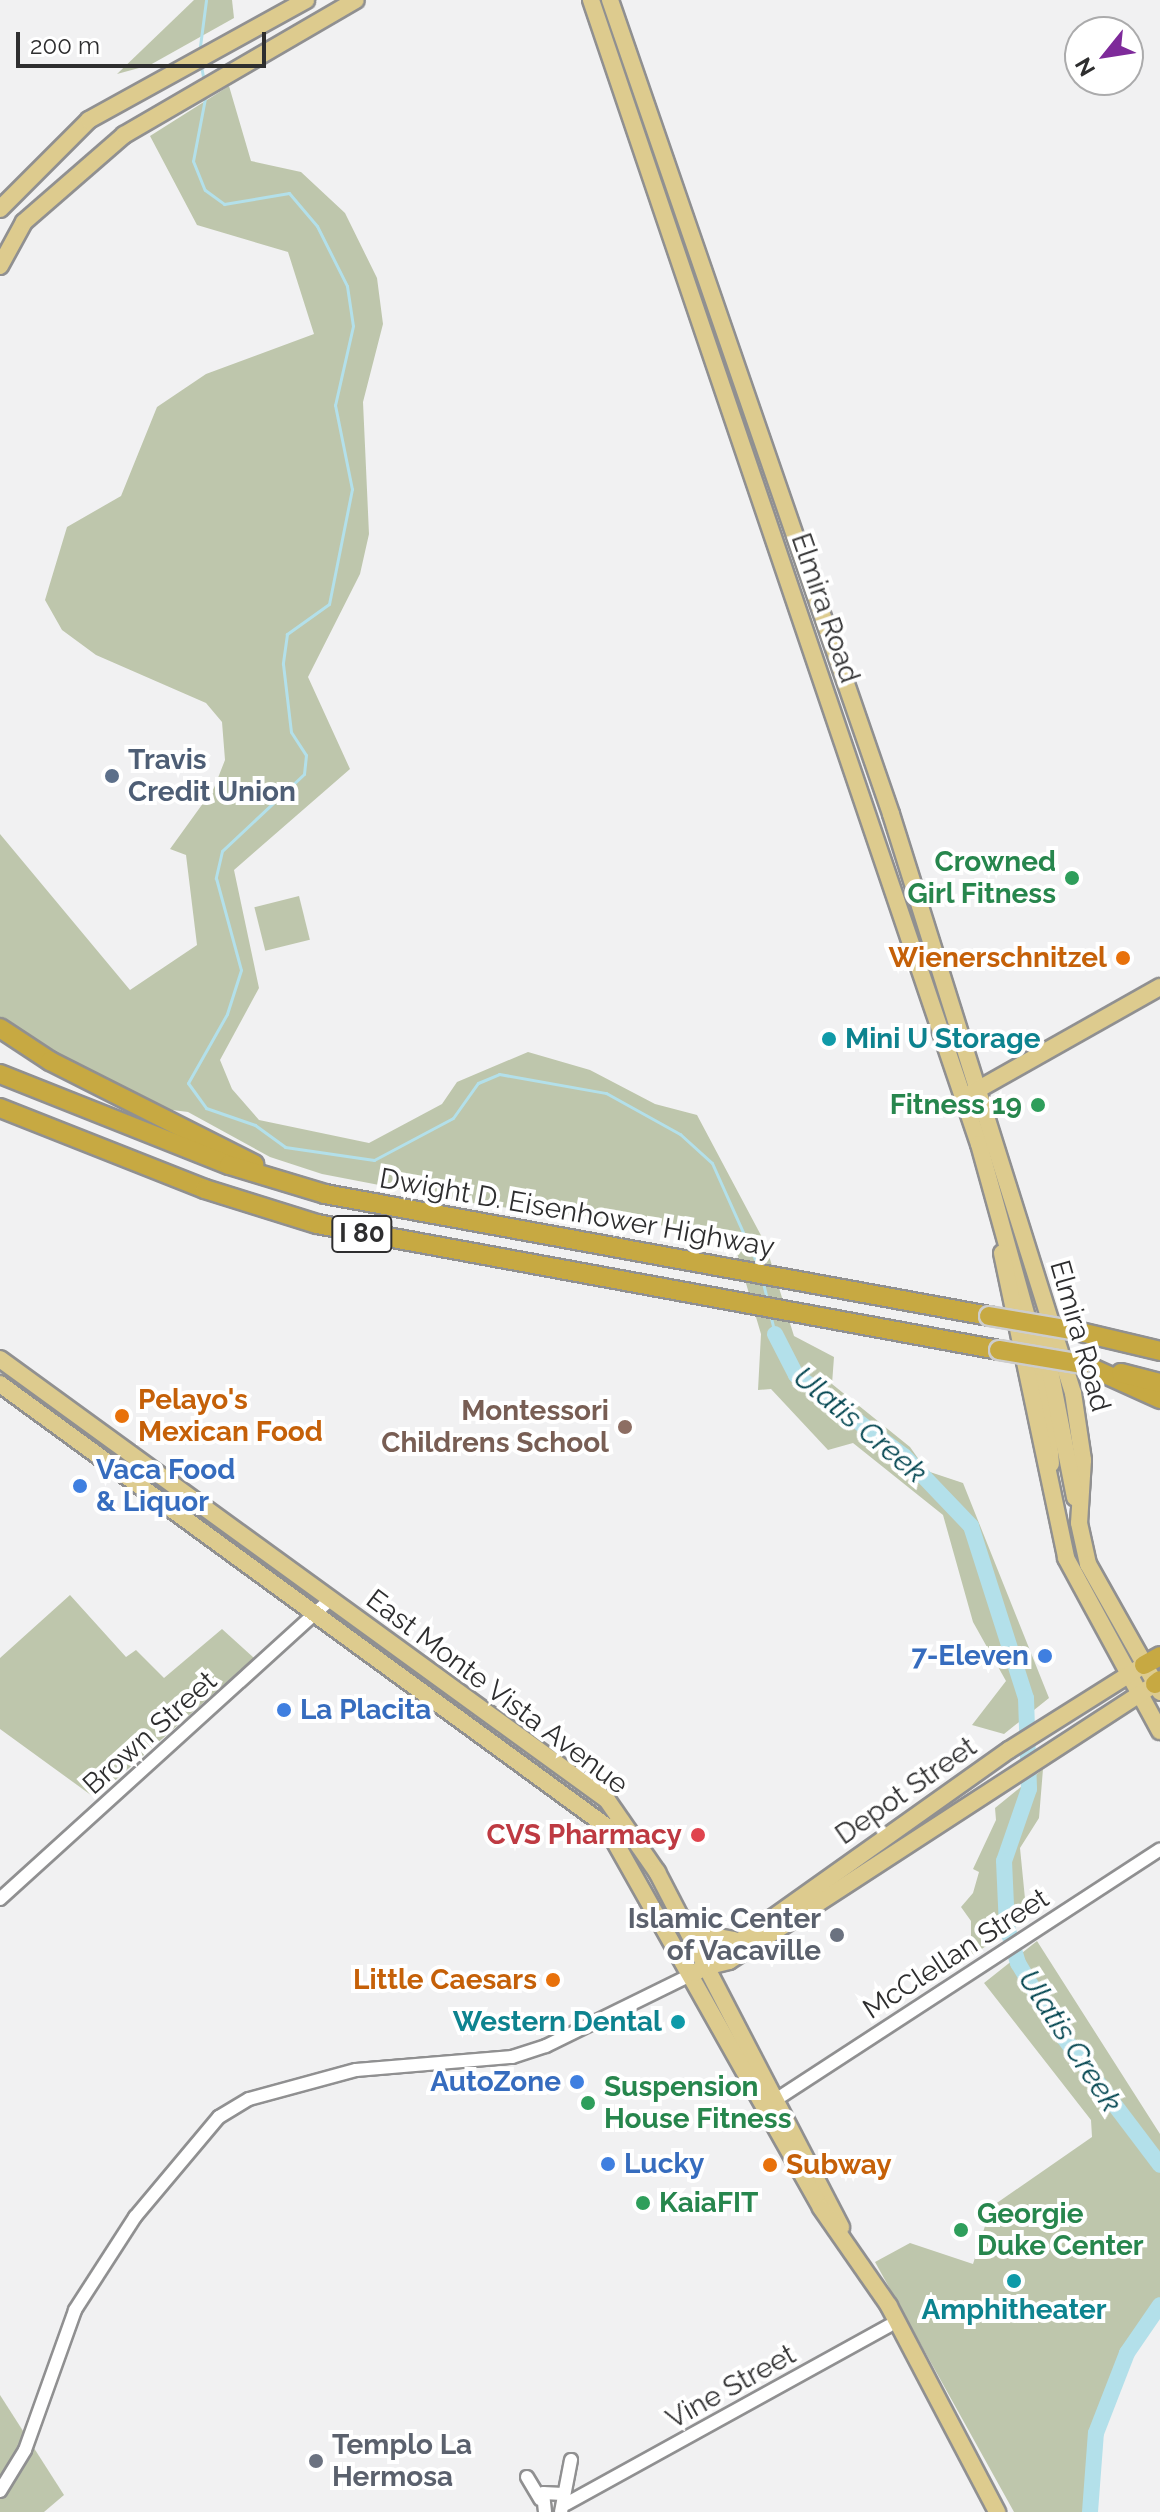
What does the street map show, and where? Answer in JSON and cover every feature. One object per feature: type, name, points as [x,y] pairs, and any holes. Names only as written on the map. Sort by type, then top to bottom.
[{"type":"highway","points":[[0,1028],[50,1061],[291,1184]]},
{"type":"highway","name":"Dwight D. Eisenhower Highway","points":[[0,1074],[291,1184],[728,1270],[1072,1330],[1160,1351]]},
{"type":"highway","name":"Dwight D. Eisenhower Highway","points":[[0,1108],[205,1189],[317,1224],[1083,1364],[1160,1383]]},
{"type":"highway","points":[[1083,1364],[1160,1399]]},
{"type":"main road","points":[[24,222],[1,206],[89,120],[306,0]]},
{"type":"main road","points":[[0,266],[24,222],[124,135],[180,99],[356,0]]},
{"type":"main road","points":[[580,0],[606,44]]},
{"type":"main road","name":"Elmira Road","points":[[591,0],[964,1098],[1044,1379],[1051,1464],[1074,1581],[1160,1731]]},
{"type":"main road","name":"Elmira Road","points":[[610,0],[979,1089],[1015,1213],[1056,1379],[1079,1523],[1095,1578],[1152,1661],[1158,1685]]},
{"type":"main road","points":[[964,1098],[1160,987]]},
{"type":"main road","name":"East Monte Vista Avenue","points":[[0,1359],[596,1816],[618,1840],[697,1971],[770,2104],[800,2170],[842,2232],[997,2512]]},
{"type":"main road","name":"East Monte Vista Avenue","points":[[0,1384],[607,1800],[680,1918],[697,1971]]},
{"type":"main road","name":"Depot Street","points":[[697,1971],[735,1940],[1034,1732],[1152,1661]]},
{"type":"main road","name":"Depot Street","points":[[697,1971],[729,1961],[1002,1779],[1158,1685]]},
{"type":"main road","points":[[680,1918],[700,1934],[735,1940]]},
{"type":"main road","name":"East Monte Vista Avenue","points":[[770,2104],[802,2145],[833,2201],[842,2232]]},
{"type":"main road","points":[[800,2170],[833,2201]]},
{"type":"main road","name":"East Monte Vista Avenue","points":[[878,2296],[889,2326],[929,2388]]},
{"type":"street","name":"Brown Street","points":[[0,1899],[324,1607]]},
{"type":"street","name":"McClellan Street","points":[[770,2104],[1160,1849]]},
{"type":"street","points":[[0,2491],[25,2450],[75,2310],[135,2217],[219,2117],[249,2099],[356,2070],[523,2053],[588,2031],[697,1971]]},
{"type":"street","name":"Vine Street","points":[[552,2502],[591,2490],[889,2326]]},
{"type":"street","points":[[552,2502],[571,2460],[567,2477],[591,2490]]},
{"type":"green space","points":[[194,0],[232,0],[234,18],[150,65],[117,74]]},
{"type":"green space","points":[[229,86],[251,161],[301,172],[345,213],[377,278],[383,324],[363,402],[369,534],[360,574],[308,677],[350,769],[234,870],[259,988],[220,1060],[232,1089],[259,1120],[369,1143],[442,1104],[457,1082],[528,1052],[590,1070],[655,1104],[697,1115],[765,1243],[794,1336],[834,1357],[832,1384],[910,1447],[927,1471],[963,1483],[1049,1698],[1004,1734],[972,1725],[1006,1681],[973,1622],[943,1515],[853,1443],[828,1450],[771,1389],[758,1390],[761,1334],[737,1253],[718,1232],[483,1205],[322,1174],[270,1157],[188,1112],[149,1107],[0,1021],[0,834],[130,990],[197,945],[186,855],[170,849],[214,788],[225,760],[222,722],[206,703],[96,655],[62,630],[45,600],[67,527],[121,496],[157,407],[206,374],[314,334],[288,252],[197,225],[150,136]]},
{"type":"green space","points":[[299,896],[310,940],[265,951],[254,907]]},
{"type":"green space","points":[[70,1595],[126,1657],[136,1650],[164,1678],[222,1629],[254,1658],[95,1798],[0,1729],[0,1658]]},
{"type":"green space","points":[[1043,1769],[1039,1818],[1020,1848],[1027,1919],[971,1956],[971,1921],[961,1907],[973,1893],[979,1872],[973,1869],[996,1820],[995,1808]]},
{"type":"green space","points":[[1037,1941],[1160,2134],[1160,2309],[1130,2353],[1099,2435],[1093,2512],[1014,2512],[875,2262],[910,2243],[973,2264],[991,2207],[1092,2137],[1091,2120],[984,1983]]},
{"type":"green space","points":[[0,2395],[64,2495],[44,2512],[0,2512]]},
{"type":"waterway","name":"Ulatis Creek","points":[[199,54],[206,0]]},
{"type":"waterway","name":"Ulatis Creek","points":[[201,66],[204,82]]},
{"type":"waterway","name":"Ulatis Creek","points":[[206,93],[193,161],[205,190],[224,204],[289,193],[317,226],[347,286],[353,326],[335,405],[352,489],[329,604],[287,634],[283,664],[291,732],[306,755],[304,774],[222,851],[216,878],[241,970],[227,1014],[188,1083],[206,1108],[255,1125],[285,1147],[374,1160],[453,1118],[478,1083],[499,1074],[606,1093],[680,1134],[712,1163],[759,1268]]},
{"type":"waterway","name":"Ulatis Creek","points":[[763,1283],[767,1299]]},
{"type":"waterway","name":"Ulatis Creek","points":[[770,1314],[775,1334]]},
{"type":"waterway","name":"Ulatis Creek","points":[[775,1334],[796,1375],[904,1456],[971,1526],[1026,1698],[1029,1789],[1004,1861],[1007,1927],[1018,1963],[1058,2030],[1160,2165]]},
{"type":"waterway","name":"Ulatis Creek","points":[[1090,2512],[1096,2433],[1127,2353],[1160,2305]]},
{"type":"place","name":"Travis Credit Union","points":[[112,776]]},
{"type":"place","name":"Crowned Girl Fitness","points":[[1072,878]]},
{"type":"place","name":"Wienerschnitzel","points":[[1123,958]]},
{"type":"place","name":"Mini U Storage","points":[[829,1039]]},
{"type":"place","name":"Fitness 19","points":[[1038,1105]]},
{"type":"place","name":"Pelayo's Mexican Food","points":[[122,1416]]},
{"type":"place","name":"Montessori Childrens School","points":[[625,1427]]},
{"type":"place","name":"Vaca Food & Liquor","points":[[80,1486]]},
{"type":"place","name":"7-Eleven","points":[[1045,1656]]},
{"type":"place","name":"La Placita","points":[[284,1710]]},
{"type":"place","name":"CVS Pharmacy","points":[[698,1835]]},
{"type":"place","name":"Islamic Center of Vacaville","points":[[837,1935]]},
{"type":"place","name":"Little Caesars","points":[[553,1980]]},
{"type":"place","name":"Western Dental","points":[[678,2022]]},
{"type":"place","name":"AutoZone","points":[[577,2082]]},
{"type":"place","name":"Suspension House Fitness","points":[[588,2103]]},
{"type":"place","name":"Lucky","points":[[608,2164]]},
{"type":"place","name":"Subway","points":[[770,2165]]},
{"type":"place","name":"KaiaFIT","points":[[643,2203]]},
{"type":"place","name":"Georgie Duke Center","points":[[961,2230]]},
{"type":"place","name":"Amphitheater","points":[[1014,2281]]},
{"type":"place","name":"Templo La Hermosa","points":[[316,2461]]}]
